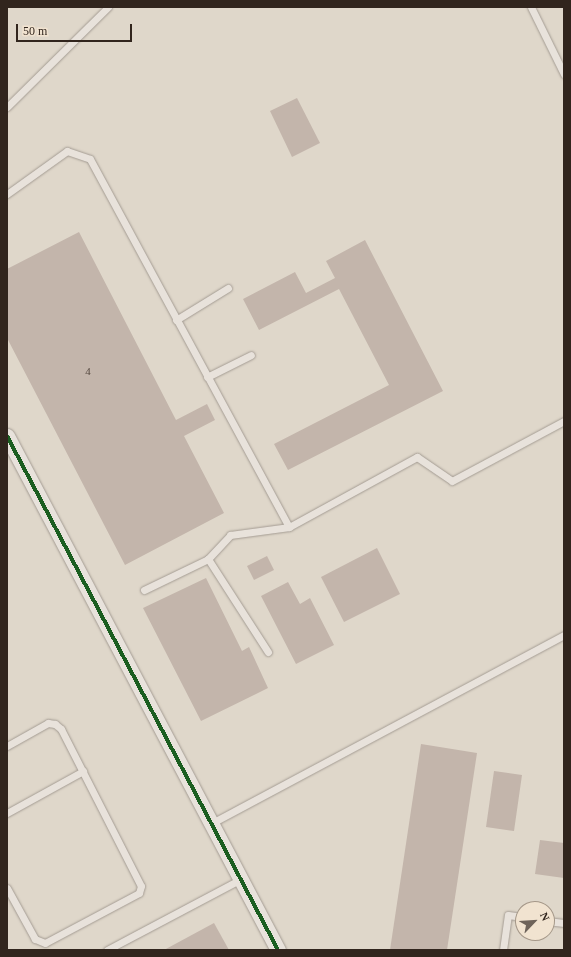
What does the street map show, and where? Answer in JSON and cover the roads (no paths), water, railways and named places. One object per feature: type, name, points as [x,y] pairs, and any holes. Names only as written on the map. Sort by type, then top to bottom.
[{"type":"street","points":[[7,436],[278,950]]},
{"type":"lane","points":[[7,108],[108,7]]},
{"type":"lane","points":[[531,7],[564,74]]},
{"type":"lane","points":[[7,194],[67,151],[90,159],[289,527]]},
{"type":"lane","points":[[176,320],[228,288]]},
{"type":"lane","points":[[207,377],[251,355]]},
{"type":"lane","points":[[144,590],[208,559],[230,535],[289,527],[417,457],[452,481],[564,421]]},
{"type":"lane","points":[[208,559],[268,652]]},
{"type":"lane","points":[[212,823],[564,635]]},
{"type":"lane","points":[[7,746],[48,722],[55,724],[61,729],[140,880],[139,893],[45,943],[35,939],[7,888]]},
{"type":"lane","points":[[7,813],[83,771]]},
{"type":"lane","points":[[107,950],[241,878]]},
{"type":"lane","points":[[503,950],[508,915],[515,916]]}]
